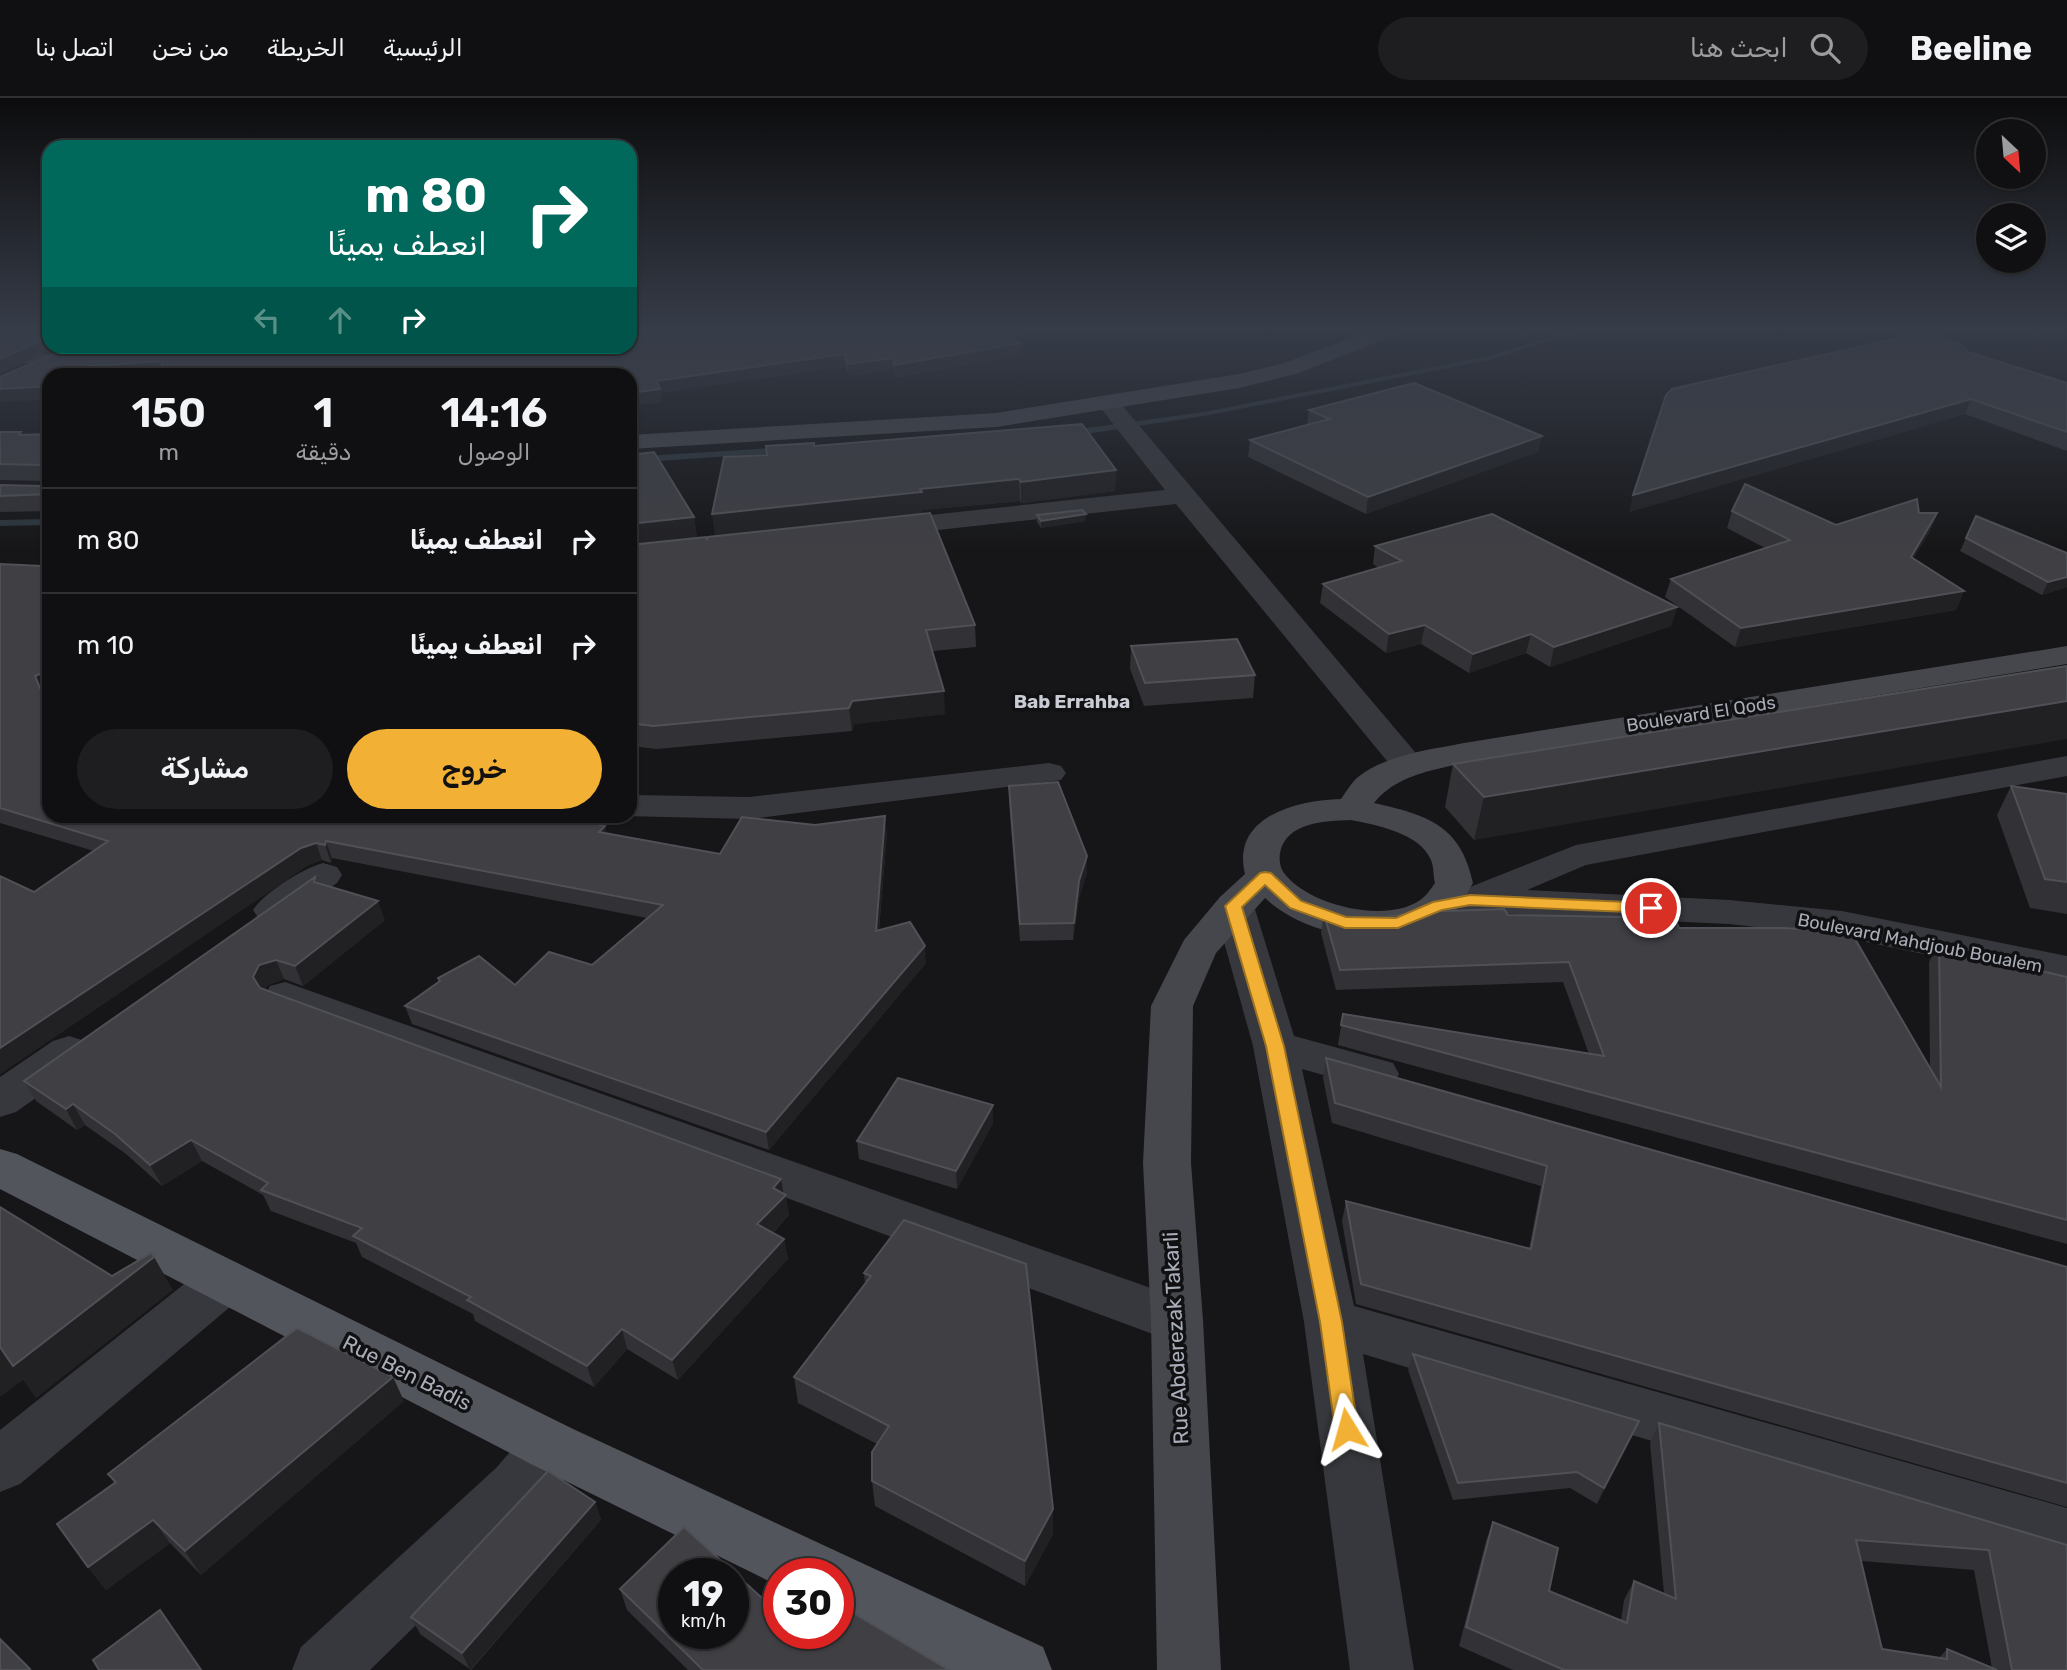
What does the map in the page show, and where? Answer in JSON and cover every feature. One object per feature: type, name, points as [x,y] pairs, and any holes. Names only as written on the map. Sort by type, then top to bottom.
[{"type":"main road","points":[[637,442],[996,420],[1092,404]]},
{"type":"main road","name":"Boulevard El Qods","points":[[1351,809],[1370,785],[1408,765],[1464,753],[2067,655]]},
{"type":"main road","points":[[1351,809],[1392,817],[1427,834],[1449,857],[1454,883],[1454,903],[1398,923],[1345,922],[1250,891],[1264,841],[1277,827],[1297,816],[1323,810],[1351,809]]},
{"type":"main road","name":"Rue Abderezak Takarli","points":[[1189,1670],[1177,1320],[1167,1163],[1172,1006],[1198,948],[1250,891]]},
{"type":"main road","name":"Rue Ben Badis","points":[[0,1167],[551,1446],[786,1558]]},
{"type":"main road","points":[[854,1591],[1020,1670]]},
{"type":"street","points":[[1109,404],[1408,765]]},
{"type":"street","points":[[851,532],[1183,496]]},
{"type":"street","points":[[1454,903],[1576,856],[2067,766]]},
{"type":"street","points":[[637,806],[749,808],[1049,773]]},
{"type":"street","points":[[245,929],[323,875]]},
{"type":"street","points":[[1250,891],[1275,1046],[1331,1322],[1382,1670]]},
{"type":"street","name":"Boulevard Mahdjoub Boualem","points":[[1454,903],[1728,912],[1829,923],[2067,971]]},
{"type":"street","points":[[285,996],[1177,1320]]},
{"type":"street","points":[[0,1100],[100,1030]]},
{"type":"street","points":[[1275,1046],[1423,1087]]},
{"type":"street","points":[[0,1465],[225,1280]]},
{"type":"street","points":[[1331,1322],[2067,1537]]},
{"type":"street","points":[[324,1670],[517,1487],[551,1446]]},
{"type":"building","points":[[1331,404],[1466,404],[1542,436],[1368,497],[1250,440],[1330,419],[1309,410]]},
{"type":"building","points":[[1663,404],[1952,404],[1633,495]]},
{"type":"building","points":[[1987,404],[2067,404],[2067,432]]},
{"type":"building","points":[[1082,424],[1116,470],[1021,482],[1019,479],[920,489],[922,492],[712,514],[724,457],[767,455],[766,446],[814,443],[814,446]]},
{"type":"building","points":[[0,432],[42,434],[42,465],[0,464]]},
{"type":"building","points":[[654,452],[694,517],[637,523],[637,454]]},
{"type":"building","points":[[1745,484],[1836,525],[1917,499],[1919,513],[1937,513],[1911,557],[1964,591],[1741,628],[1671,579],[1790,540],[1732,511]]},
{"type":"building","points":[[0,485],[42,486],[42,494],[0,496]]},
{"type":"building","points":[[1082,510],[1086,514],[1041,521],[1037,515]]},
{"type":"building","points":[[930,513],[975,625],[926,630],[944,691],[852,701],[849,708],[653,726],[637,724],[637,544]]},
{"type":"building","points":[[1492,514],[1677,607],[1554,647],[1531,634],[1473,654],[1425,625],[1389,634],[1323,584],[1402,561],[1375,546]]},
{"type":"building","points":[[1976,516],[2067,553],[2067,577],[2048,582],[1966,538]]},
{"type":"building","points":[[0,564],[42,566],[42,673],[35,676],[42,693],[42,821],[0,808]]},
{"type":"building","points":[[1237,639],[1255,675],[1145,683],[1131,646]]},
{"type":"building","points":[[2067,666],[2067,701],[1484,797],[1453,764]]},
{"type":"building","points":[[1058,782],[1087,856],[1079,881],[1074,923],[1020,924],[1009,786]]},
{"type":"building","points":[[2011,786],[2067,794],[2067,882],[2045,879]]},
{"type":"building","points":[[885,816],[876,931],[910,922],[925,946],[766,1132],[405,1006],[440,981],[438,978],[479,956],[515,985],[549,952],[592,965],[663,905],[326,841],[325,845],[316,843],[301,848],[0,1048],[0,876],[34,892],[108,841],[49,823],[592,823],[605,826],[599,832],[720,854],[742,817],[815,825]]},
{"type":"building","points":[[315,877],[314,882],[378,901],[295,966],[276,960],[259,965],[253,977],[260,988],[781,1179],[773,1188],[786,1195],[757,1224],[784,1239],[672,1360],[622,1329],[587,1366],[467,1300],[471,1297],[353,1236],[362,1228],[261,1190],[268,1183],[191,1140],[150,1165],[115,1134],[73,1104],[66,1109],[24,1081]]},
{"type":"building","points":[[1504,909],[1508,915],[1675,918],[1679,928],[1783,928],[1851,932],[1941,1087],[1939,942],[1985,954],[1985,958],[2067,977],[2067,1220],[1341,1025],[1343,1014],[1604,1056],[1569,962],[1340,970],[1324,914],[1371,919],[1420,912]]},
{"type":"building","points":[[1326,1058],[2067,1267],[2067,1483],[1361,1284],[1346,1201],[1531,1249],[1547,1166],[1335,1103]]},
{"type":"building","points":[[898,1078],[993,1105],[956,1171],[857,1141]]},
{"type":"building","points":[[0,1207],[112,1276],[151,1253],[154,1257],[13,1366],[0,1347]]},
{"type":"building","points":[[904,1220],[1026,1264],[1053,1509],[1025,1561],[872,1481],[872,1452],[889,1426],[794,1377],[871,1276],[864,1273]]},
{"type":"building","points":[[297,1328],[393,1377],[185,1551],[153,1520],[88,1567],[57,1524],[116,1482],[108,1474]]},
{"type":"building","points":[[1413,1354],[1639,1421],[1604,1488],[1577,1472],[1458,1483]]},
{"type":"building","points":[[1659,1423],[2067,1545],[2067,1670],[2012,1670],[1989,1550],[1856,1540],[1882,1649],[1947,1659],[1947,1649],[1997,1670],[1564,1670],[1466,1627],[1493,1522],[1558,1548],[1549,1591],[1627,1623],[1634,1581],[1676,1599]]},
{"type":"building","points":[[548,1471],[595,1502],[462,1653],[411,1617]]},
{"type":"building","points":[[684,1527],[718,1558],[658,1558],[658,1626],[620,1589]]},
{"type":"building","points":[[749,1586],[763,1599],[763,1649],[854,1649],[854,1614],[949,1670],[703,1670],[681,1649],[749,1649]]},
{"type":"building","points":[[160,1610],[201,1670],[99,1670],[93,1660]]},
{"type":"building","points":[[0,1639],[30,1669],[0,1670]]},
{"type":"waterway","points":[[1072,433],[1253,404]]},
{"type":"waterway","points":[[637,460],[786,450]]},
{"type":"waterway","points":[[0,523],[42,522]]},
{"type":"district","name":"Bab Errahba","points":[[1072,701]]},
{"type":"route","points":[[1347,1429],[1331,1322],[1275,1046],[1234,906],[1265,877],[1296,905],[1345,922],[1398,923],[1438,906],[1470,900],[1651,908]]}]
